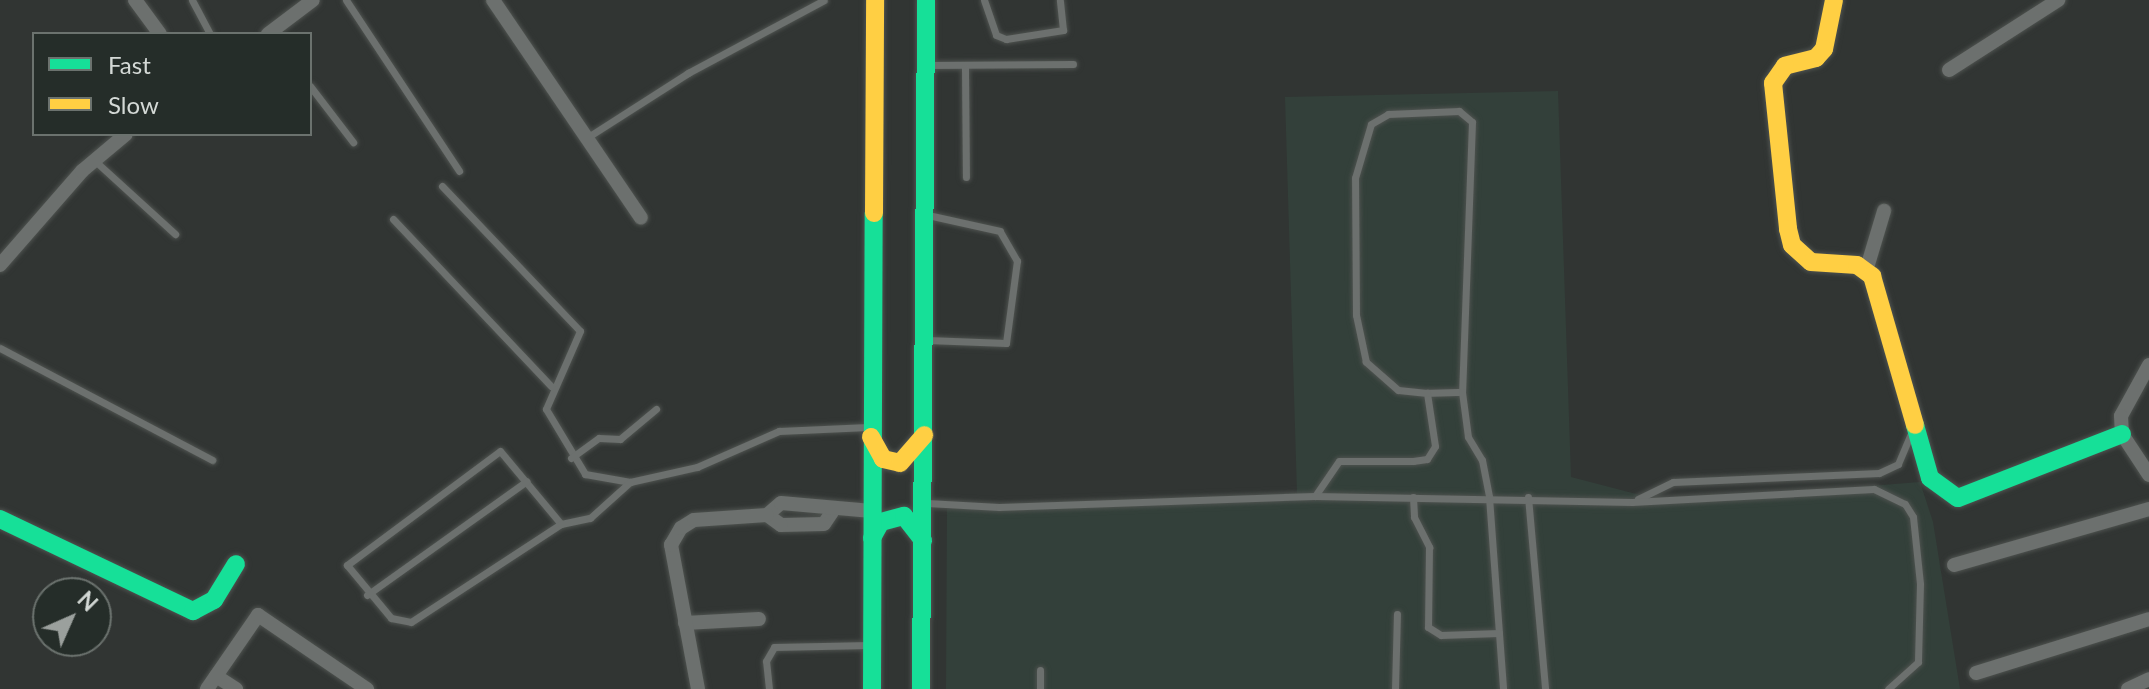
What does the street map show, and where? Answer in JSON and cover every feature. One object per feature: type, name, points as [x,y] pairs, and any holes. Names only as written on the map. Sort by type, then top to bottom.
[{"type":"main road","points":[[872,689],[870,430],[875,0]]},
{"type":"main road","points":[[921,689],[925,503],[926,0]]},
{"type":"main road","points":[[1834,0],[1824,49],[1816,58],[1785,66],[1773,83],[1786,214],[1799,256],[1866,271],[1878,291],[1930,478],[1958,498],[2122,434]]},
{"type":"main road","points":[[870,430],[883,459],[900,463],[925,434]]},
{"type":"main road","points":[[872,538],[888,518],[904,516],[923,540]]},
{"type":"main road","points":[[0,519],[193,611],[214,600],[236,564]]},
{"type":"street","points":[[135,0],[159,32]]},
{"type":"street","points":[[272,32],[313,0]]},
{"type":"street","points":[[493,0],[641,218]]},
{"type":"street","points":[[1949,70],[2058,0]]},
{"type":"street","points":[[0,265],[94,160],[124,136]]},
{"type":"street","points":[[1866,271],[1884,211]]},
{"type":"street","points":[[2149,365],[2127,397],[2122,434],[2149,475]]},
{"type":"street","points":[[698,689],[671,554],[681,528],[694,520],[767,515],[781,503],[821,502],[832,512],[872,511]]},
{"type":"street","points":[[1954,565],[2149,509]]},
{"type":"street","points":[[767,515],[781,525],[824,524],[832,512]]},
{"type":"street","points":[[207,689],[258,615],[367,689]]},
{"type":"street","points":[[685,623],[759,619]]},
{"type":"street","points":[[1976,673],[2149,619]]},
{"type":"street","points":[[216,676],[236,689]]},
{"type":"street","points":[[2128,689],[2149,679]]},
{"type":"lane","points":[[192,0],[209,32]]},
{"type":"lane","points":[[346,0],[459,171]]},
{"type":"lane","points":[[588,137],[688,73],[824,0]]},
{"type":"lane","points":[[984,0],[996,35],[1006,39],[1063,30],[1060,0]]},
{"type":"lane","points":[[926,65],[965,68],[1073,64]]},
{"type":"lane","points":[[965,68],[966,177]]},
{"type":"lane","points":[[312,89],[353,142]]},
{"type":"lane","points":[[1462,392],[1398,390],[1366,362],[1356,315],[1355,178],[1371,124],[1388,114],[1459,111],[1472,122],[1462,392],[1468,437],[1482,460],[1489,497],[1503,689]]},
{"type":"lane","points":[[94,160],[175,234]]},
{"type":"lane","points":[[442,186],[580,331],[582,338],[551,386],[546,409],[571,458],[585,474],[630,482],[697,467],[779,431],[870,430]]},
{"type":"lane","points":[[925,340],[1006,343],[1017,261],[1000,231],[926,215]]},
{"type":"lane","points":[[393,219],[551,386]]},
{"type":"lane","points":[[0,348],[212,460]]},
{"type":"lane","points":[[1315,496],[1339,461],[1427,459],[1436,437],[1427,393]]},
{"type":"lane","points":[[571,458],[599,438],[620,439],[656,409]]},
{"type":"lane","points":[[1632,502],[1673,482],[1879,473],[1898,464],[1915,424]]},
{"type":"lane","points":[[561,524],[509,456],[492,455],[349,559],[350,573],[391,618],[411,622],[561,524],[590,518],[630,482]]},
{"type":"lane","points":[[367,595],[527,481]]},
{"type":"lane","points":[[925,503],[999,507],[1315,496],[1528,497],[1632,502],[1874,489],[1905,504],[1913,517],[1920,584],[1918,662],[1888,689]]},
{"type":"lane","points":[[1413,497],[1414,517],[1429,547],[1428,627],[1441,635],[1499,633]]},
{"type":"lane","points":[[1528,497],[1545,689]]},
{"type":"lane","points":[[1395,689],[1397,614]]},
{"type":"lane","points":[[769,689],[766,661],[774,647],[872,645]]},
{"type":"lane","points":[[1040,670],[1040,689]]},
{"type":"shaded area","points":[[1558,91],[1571,477],[1667,502],[1920,482],[1933,522],[1960,689],[946,689],[947,509],[1297,493],[1285,97]]},
{"type":"traffic: fast","points":[[921,689],[926,0]]},
{"type":"traffic: fast","points":[[872,689],[874,213]]},
{"type":"traffic: fast","points":[[1915,425],[1930,478],[1958,498],[2122,434]]},
{"type":"traffic: fast","points":[[872,538],[881,522],[904,516],[923,540]]},
{"type":"traffic: fast","points":[[0,519],[193,611],[214,600],[236,564]]},
{"type":"traffic: slow","points":[[874,213],[875,0]]},
{"type":"traffic: slow","points":[[1834,0],[1824,49],[1816,58],[1785,66],[1773,83],[1788,229],[1792,245],[1811,262],[1857,265],[1872,276],[1915,425]]},
{"type":"traffic: slow","points":[[871,437],[883,459],[900,463],[924,435]]}]
